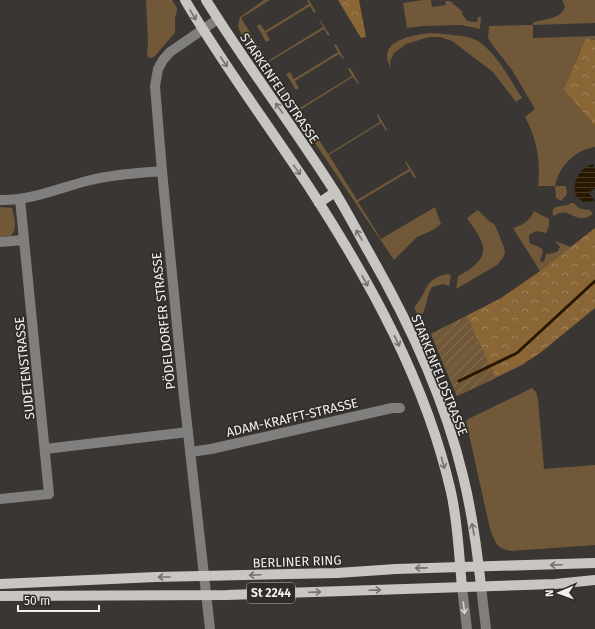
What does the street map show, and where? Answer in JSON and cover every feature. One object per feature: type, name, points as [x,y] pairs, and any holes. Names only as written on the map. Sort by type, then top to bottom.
[{"type":"main road","points":[[184,0],[202,30]]},
{"type":"main road","points":[[206,0],[218,19]]},
{"type":"main road","name":"STARKENFELDSTRASSE","points":[[218,19],[335,192],[379,269],[410,329],[442,407],[463,476],[481,586]]},
{"type":"main road","name":"STARKENFELDSTRASSE","points":[[202,30],[319,203],[352,256],[388,323],[424,403],[434,432],[451,493],[462,587]]},
{"type":"main road","points":[[319,203],[335,192]]},
{"type":"main road","name":"BERLINER RING","points":[[0,584],[156,577],[203,577],[595,563]]},
{"type":"main road","name":"St 2244","points":[[0,596],[206,596],[555,584],[595,580]]},
{"type":"street","name":"PÖDELDORFER STRASSE","points":[[210,629],[190,452],[155,86],[158,69],[170,52],[218,19]]},
{"type":"street","points":[[0,200],[20,199],[92,179],[124,174],[162,171]]},
{"type":"street","name":"SUDETENSTRASSE","points":[[0,499],[49,494],[20,199]]},
{"type":"street","points":[[0,242],[24,240]]},
{"type":"street","name":"ADAM-KRAFFT-STRASSE","points":[[190,452],[211,449],[392,408],[400,408]]},
{"type":"street","points":[[45,449],[188,432]]},
{"type":"street","name":"STARKENFELDSTRASSE","points":[[481,586],[486,629]]},
{"type":"street","name":"STARKENFELDSTRASSE","points":[[462,587],[467,629]]},
{"type":"shaded area","points":[[146,0],[172,0],[177,8],[174,34],[154,57],[150,58],[147,56],[148,41]]},
{"type":"shaded area","points":[[264,0],[270,0],[241,18],[268,61],[323,27],[319,20],[330,35],[328,36],[324,29],[269,62],[298,109],[352,76],[348,69],[350,68],[359,83],[358,84],[353,77],[300,110],[328,154],[380,122],[377,115],[378,114],[387,130],[386,131],[381,123],[329,155],[357,200],[409,169],[405,162],[406,161],[416,177],[414,178],[410,171],[358,202],[381,239],[435,207],[441,224],[433,230],[417,237],[394,260],[240,32],[238,26],[240,17]]},
{"type":"shaded area","points":[[307,0],[309,0],[316,12],[314,13],[310,6],[266,33],[270,40],[266,42],[257,26],[260,24],[265,31],[309,4]]},
{"type":"shaded area","points":[[431,0],[432,7],[446,5],[445,1],[450,1],[463,12],[462,14],[467,21],[477,22],[478,17],[481,17],[480,29],[461,25],[407,28],[403,3]]},
{"type":"shaded area","points":[[562,0],[595,0],[595,23],[533,25],[533,38],[595,36],[595,40],[592,39],[580,50],[563,89],[595,126],[595,147],[575,155],[569,160],[560,172],[555,186],[538,186],[539,168],[537,151],[533,134],[525,117],[535,109],[512,70],[488,38],[489,26],[532,25],[534,22],[552,18],[560,14],[565,7]]},
{"type":"shaded area","points":[[431,33],[466,37],[476,40],[483,45],[502,66],[522,98],[516,102],[493,72],[452,41],[440,37],[429,37],[406,44],[394,53],[390,61],[391,68],[387,59],[388,51],[392,46],[398,41],[406,38]]},
{"type":"shaded area","points":[[336,44],[344,59],[339,54],[295,81],[299,88],[296,90],[286,74],[290,72],[294,79],[338,52],[334,45]]},
{"type":"shaded area","points":[[593,164],[595,169],[595,188],[589,193],[595,201],[583,202],[576,196],[576,181],[584,169]]},
{"type":"shaded area","points":[[555,186],[566,186],[567,194],[561,201],[556,198]]},
{"type":"shaded area","points":[[574,203],[581,209],[590,210],[593,214],[582,218],[564,212],[554,216],[553,215],[552,212],[555,207],[568,205]]},
{"type":"shaded area","points":[[0,207],[12,208],[15,226],[11,236],[0,237]]},
{"type":"shaded area","points":[[478,210],[495,225],[505,252],[503,258],[497,265],[456,289],[458,276],[468,271],[477,263],[482,254],[483,249],[481,240],[467,218]]},
{"type":"shaded area","points":[[534,211],[549,219],[549,226],[546,233],[536,231],[529,235],[530,243],[543,250],[540,261],[544,262],[546,254],[558,251],[560,247],[555,241],[571,247],[540,271],[513,228],[526,222]]},
{"type":"shaded area","points":[[447,274],[451,275],[449,286],[443,284],[432,287],[428,295],[424,311],[419,318],[414,307],[419,302],[427,287],[433,280]]},
{"type":"shaded area","points":[[467,316],[496,378],[457,396],[431,334]]},
{"type":"shaded area","points":[[532,388],[536,392],[538,399],[544,469],[595,465],[595,545],[511,551],[499,546],[493,537],[466,421]]},
{"type":"green space","points":[[338,0],[359,0],[366,37],[361,38]]},
{"type":"green space","points":[[586,39],[595,40],[595,126],[563,89]]},
{"type":"green space","points":[[595,228],[595,308],[540,353],[520,366],[457,396],[431,334],[501,298],[540,271]]},
{"type":"waterway","points":[[459,381],[517,353],[595,281]]}]
